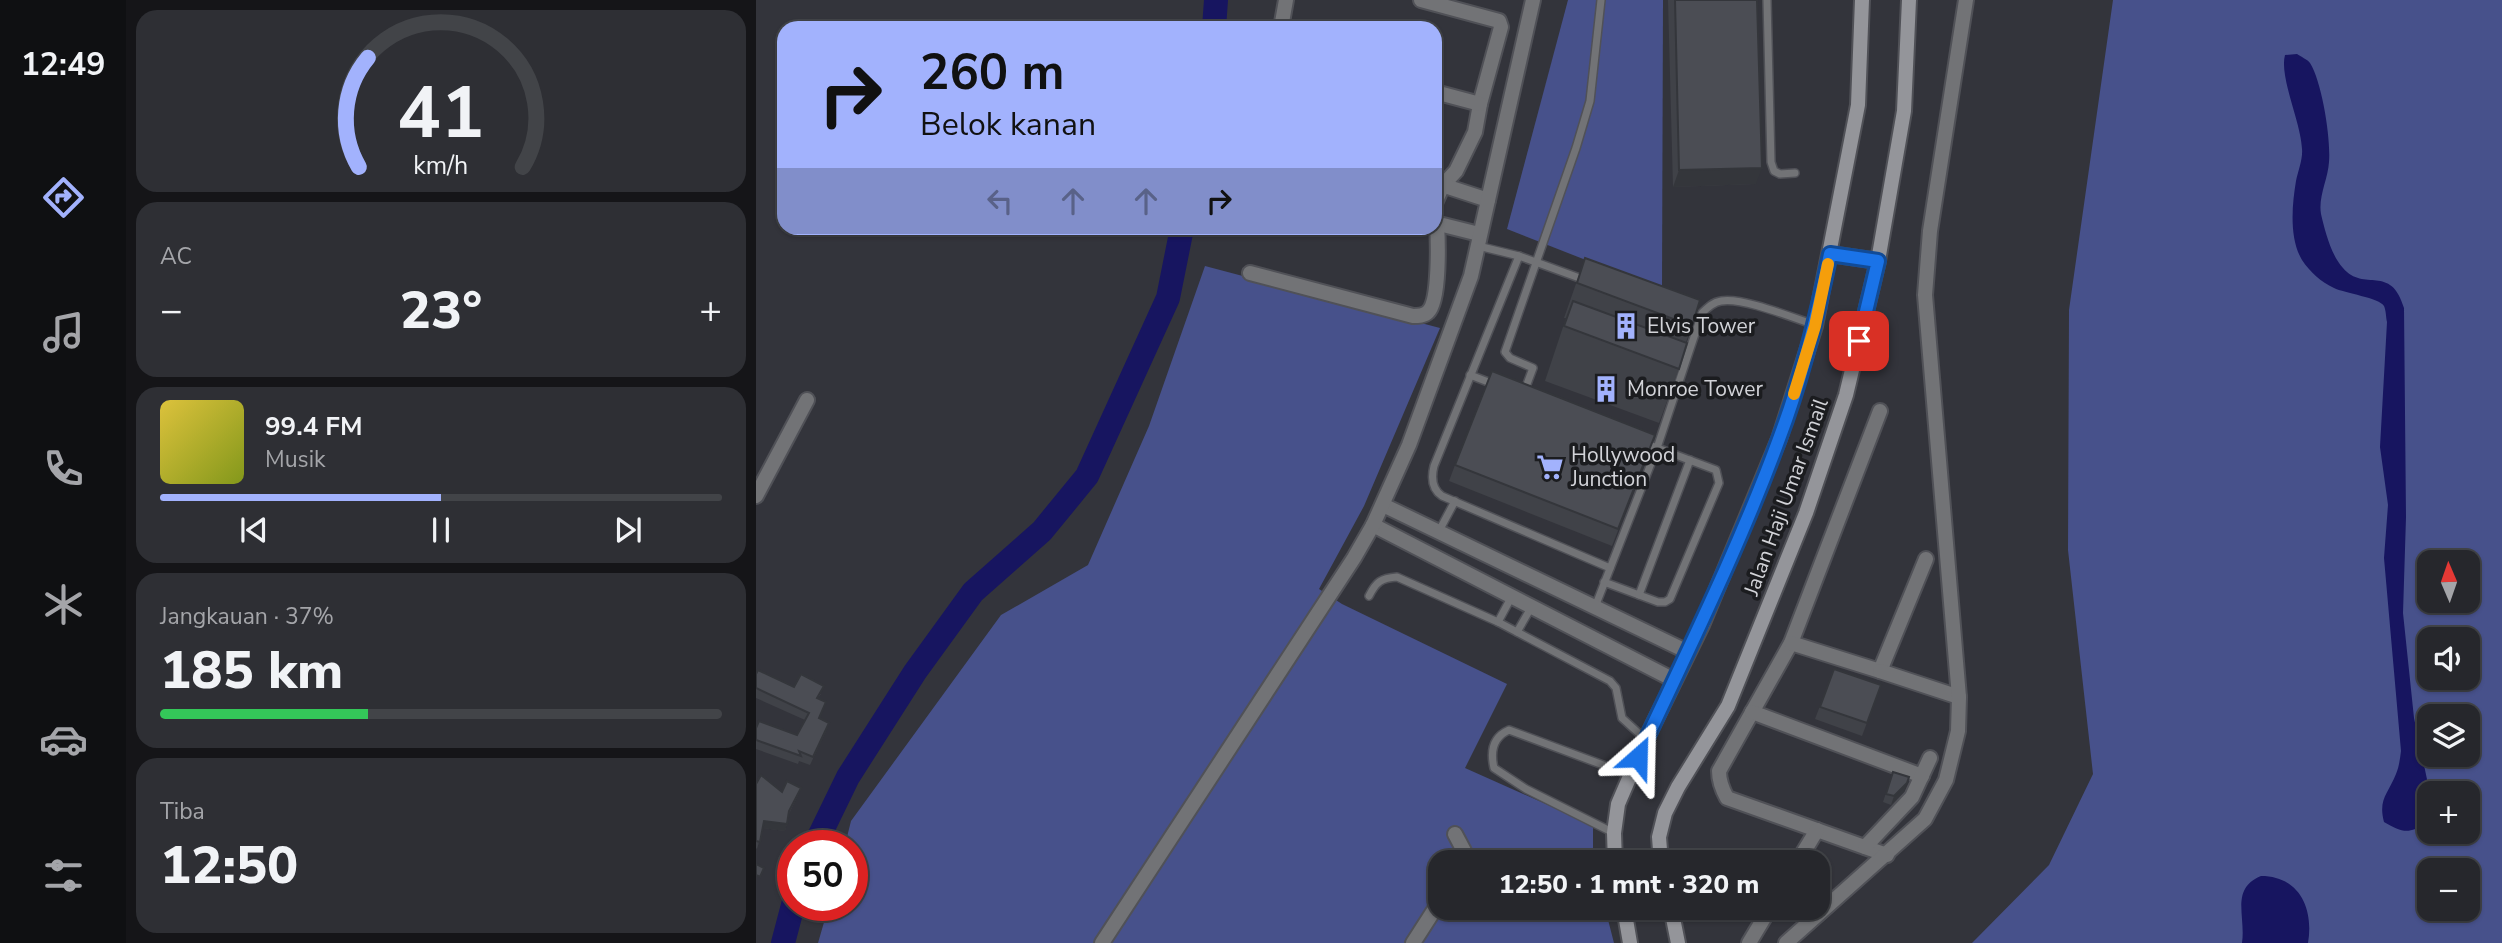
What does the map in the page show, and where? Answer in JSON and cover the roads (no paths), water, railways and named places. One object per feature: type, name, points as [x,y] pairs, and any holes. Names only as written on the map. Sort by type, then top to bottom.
[{"type":"main road","name":"Jalan Haji Umar Ismail","points":[[1615,850],[1618,804],[1646,739],[1702,625],[1779,439],[1815,326],[1858,105],[1863,0]]},
{"type":"main road","name":"Jalan Haji Umar Ismail","points":[[1660,850],[1659,836],[1665,813],[1728,706],[1806,513],[1846,395],[1878,261],[1904,111],[1909,0]]},
{"type":"main road","points":[[1830,254],[1878,261]]},
{"type":"main road","points":[[1625,920],[1630,943]]},
{"type":"main road","points":[[1673,920],[1678,943]]},
{"type":"street","points":[[1282,21],[1286,0]]},
{"type":"street","points":[[1421,0],[1499,22],[1500,33],[1475,132],[1456,171],[1442,182]]},
{"type":"street","points":[[1102,943],[1267,692],[1383,505],[1409,445],[1471,276],[1533,0]]},
{"type":"street","points":[[1786,943],[1925,819],[1947,779],[1958,732],[1959,697],[1926,296],[1930,231],[1966,0]]},
{"type":"street","points":[[1442,94],[1480,104]]},
{"type":"street","points":[[1442,185],[1488,200]]},
{"type":"street","points":[[1442,225],[1478,240]]},
{"type":"street","points":[[1250,273],[1421,316],[1428,313],[1433,306],[1438,272],[1436,235]]},
{"type":"street","points":[[756,496],[807,400]]},
{"type":"street","points":[[1880,411],[1791,643],[1719,771],[1727,797],[1887,855]]},
{"type":"street","points":[[1383,505],[1688,652]]},
{"type":"street","points":[[1373,525],[1674,680]]},
{"type":"street","points":[[1880,671],[1926,559]]},
{"type":"street","points":[[1584,632],[1595,607]]},
{"type":"street","points":[[1791,643],[1959,697]]},
{"type":"street","points":[[1752,712],[1922,776]]},
{"type":"street","points":[[1865,847],[1912,797],[1930,758]]},
{"type":"street","points":[[1805,850],[1817,830]]},
{"type":"street","points":[[1454,834],[1463,850]]},
{"type":"street","points":[[1413,943],[1428,920]]},
{"type":"street","points":[[1749,943],[1763,920]]},
{"type":"lane","points":[[1470,375],[1526,397],[1534,368],[1510,358],[1505,352],[1590,101],[1601,0]]},
{"type":"lane","points":[[1767,0],[1771,162],[1774,171],[1795,173]]},
{"type":"lane","points":[[1478,240],[1599,285]]},
{"type":"lane","points":[[1519,256],[1432,474],[1436,491],[1610,568]]},
{"type":"lane","points":[[1595,607],[1657,447],[1702,313],[1718,301],[1729,300],[1776,312],[1815,326]]},
{"type":"lane","points":[[1685,316],[1698,320]]},
{"type":"lane","points":[[1604,582],[1658,602],[1670,599],[1719,483],[1716,470],[1632,438]]},
{"type":"lane","points":[[1639,595],[1690,460]]},
{"type":"lane","points":[[1439,532],[1455,501]]},
{"type":"lane","points":[[1368,596],[1382,578],[1397,577],[1499,622],[1610,681],[1616,688],[1622,718],[1646,739]]},
{"type":"lane","points":[[1499,622],[1512,596]]},
{"type":"lane","points":[[1517,632],[1532,606]]},
{"type":"lane","points":[[1614,833],[1526,789],[1494,768],[1491,757],[1494,743],[1500,734],[1509,730],[1630,775]]},
{"type":"waterway","points":[[1214,21],[1216,0]]},
{"type":"waterway","points":[[822,830],[848,777],[915,672],[973,592],[1042,531],[1087,476],[1168,298],[1181,235]]},
{"type":"waterway","points":[[783,943],[789,921]]},
{"type":"place","name":"Elvis Tower","points":[[1626,326]]},
{"type":"place","name":"Monroe Tower","points":[[1606,389]]},
{"type":"place","name":"Hollywood Junction","points":[[1550,467]]}]
